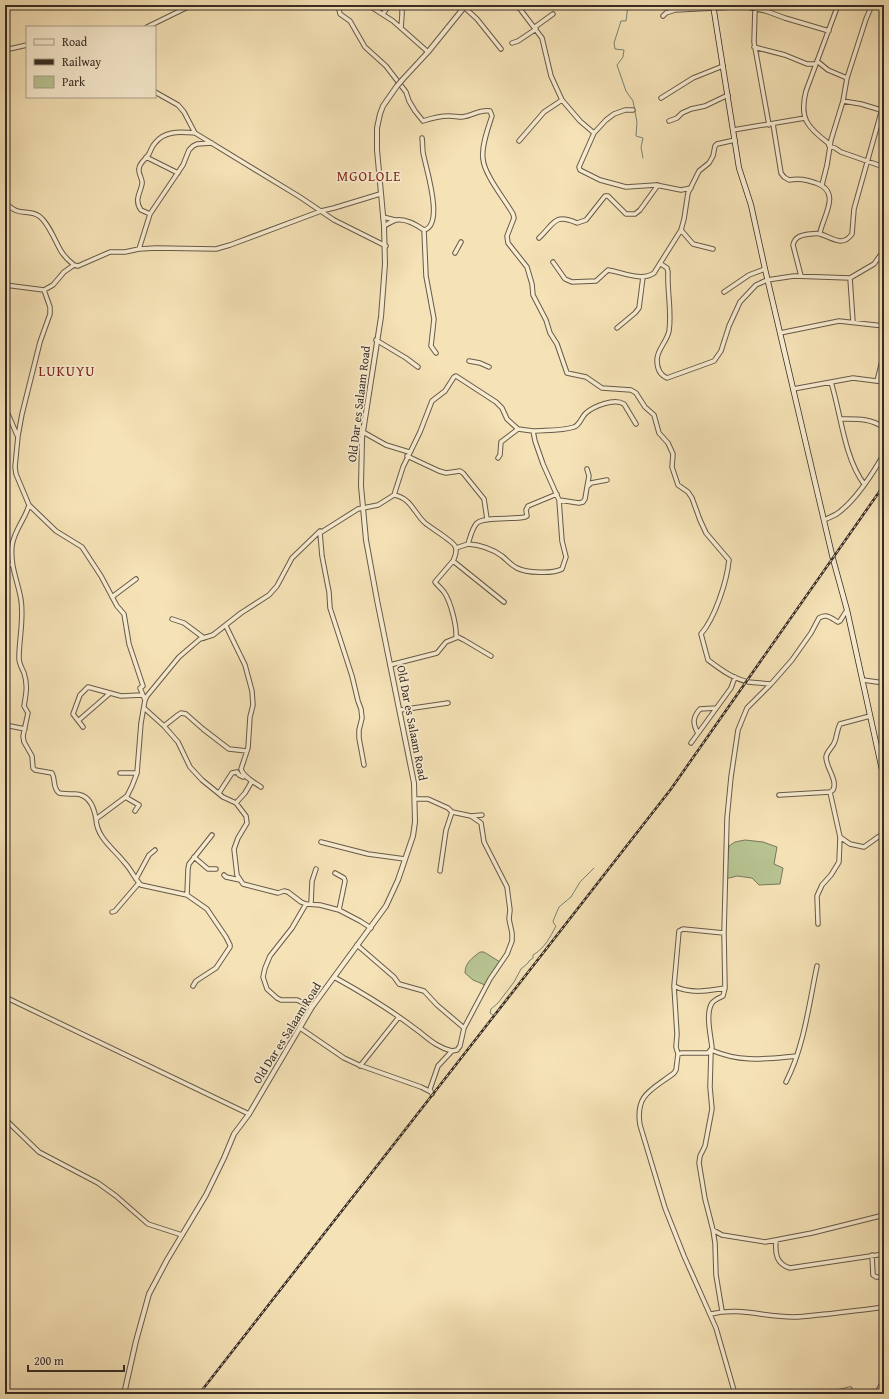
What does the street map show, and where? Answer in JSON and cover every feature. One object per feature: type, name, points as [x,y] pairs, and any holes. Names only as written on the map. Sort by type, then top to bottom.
[{"type":"main road","points":[[714,7],[740,168],[751,205],[764,269],[847,610],[884,779]]},
{"type":"street","points":[[149,26],[192,5]]},
{"type":"street","points":[[338,5],[340,14],[350,21],[365,46],[386,66],[406,92],[409,101],[423,121],[435,117],[462,117],[482,110],[490,111],[492,116],[488,128],[483,160],[488,173],[513,214],[514,218],[507,236],[508,243],[526,267],[532,284],[533,295],[557,344],[567,373],[586,377],[602,388],[631,390],[636,393],[645,407],[654,415],[659,433],[668,443],[673,454],[672,467],[678,485],[688,492],[692,498],[706,533],[729,560],[728,573],[723,587],[708,626],[701,634],[708,660],[722,670],[747,682],[771,684]]},
{"type":"street","points":[[368,5],[401,28],[428,52],[465,6],[501,49]]},
{"type":"street","points":[[383,14],[389,5]]},
{"type":"street","points":[[401,28],[402,5]]},
{"type":"street","points":[[517,5],[535,28],[543,43],[554,85],[562,100],[580,121],[594,133]]},
{"type":"street","points":[[838,5],[806,91],[803,104],[805,118],[809,126],[828,143],[829,146],[841,152],[884,167]]},
{"type":"street","points":[[822,185],[827,165],[829,146],[843,101],[847,78],[872,5]]},
{"type":"street","points":[[878,5],[884,9]]},
{"type":"street","points":[[663,16],[666,13],[676,10],[735,7],[766,11],[829,31]]},
{"type":"street","points":[[755,9],[753,34],[754,47],[771,124],[777,142],[780,166],[784,177],[789,180],[800,178],[822,185],[827,190],[830,198],[820,233]]},
{"type":"street","points":[[512,43],[518,41],[553,14]]},
{"type":"street","points":[[5,50],[26,45]]},
{"type":"street","points":[[754,47],[785,55],[808,64],[817,62],[828,70],[847,78]]},
{"type":"street","name":"Old Dar es Salaam Road","points":[[124,1394],[136,1341],[149,1294],[206,1195],[234,1134],[249,1114],[312,1007],[382,913],[398,880],[413,836],[415,822],[414,783],[377,600],[362,508],[361,473],[363,432],[376,340],[381,317],[386,264],[386,246],[376,150],[378,121],[383,106],[397,86],[428,52]]},
{"type":"street","points":[[661,98],[693,78],[723,66]]},
{"type":"street","points":[[156,93],[178,105],[184,112],[195,133]]},
{"type":"street","points":[[669,121],[691,109],[706,106],[728,95]]},
{"type":"street","points":[[519,140],[544,112],[562,100]]},
{"type":"street","points":[[843,101],[882,110]]},
{"type":"street","points":[[801,276],[793,245],[794,241],[800,235],[820,233],[839,241],[846,240],[852,234],[854,209],[884,102]]},
{"type":"street","points":[[633,110],[625,110],[614,114],[594,133],[579,167],[582,171],[600,180],[626,187],[658,185],[674,190],[691,188]]},
{"type":"street","points":[[733,130],[805,118]]},
{"type":"street","points":[[150,214],[141,210],[138,204],[137,198],[142,182],[139,168],[154,144],[164,135],[176,132],[195,133],[354,231],[386,246]]},
{"type":"street","points":[[422,138],[423,156],[430,177],[434,218],[429,229],[424,230]]},
{"type":"street","points":[[553,262],[565,279],[572,282],[596,281],[608,270],[643,277],[651,276],[662,264],[681,230],[688,193],[699,171],[709,163],[717,144],[735,140]]},
{"type":"street","points":[[139,249],[150,214],[186,160],[189,150],[197,144],[213,143]]},
{"type":"street","points":[[146,157],[178,172]]},
{"type":"street","points":[[539,238],[552,224],[560,219],[568,219],[577,223],[586,220],[605,196],[611,198],[626,214],[635,214],[640,210],[658,185]]},
{"type":"street","points":[[5,285],[44,290],[53,285],[64,272],[74,265],[78,266],[110,252],[125,252],[156,248],[216,249],[321,211],[380,194]]},
{"type":"street","points":[[5,202],[16,211],[34,214],[40,217],[50,231],[62,253],[74,265]]},
{"type":"street","points":[[383,217],[416,224],[424,230]]},
{"type":"street","points":[[384,226],[395,220]]},
{"type":"street","points":[[424,230],[426,276],[434,320],[431,346],[436,353]]},
{"type":"street","points":[[681,230],[693,244],[713,249]]},
{"type":"street","points":[[454,253],[461,242]]},
{"type":"street","points":[[662,264],[667,268],[668,272],[669,327],[668,338],[657,355],[657,362],[660,372],[667,378],[714,361],[721,351],[729,326],[740,302],[756,285],[767,280],[801,276],[850,278],[874,264],[884,250]]},
{"type":"street","points":[[724,292],[750,275],[764,269]]},
{"type":"street","points":[[617,328],[639,308],[643,277]]},
{"type":"street","points":[[850,278],[853,322]]},
{"type":"street","points":[[44,290],[50,307],[50,314],[40,342],[18,436],[15,467],[16,474],[29,505],[56,531],[82,547],[117,606],[124,614],[129,644],[143,686],[140,688],[145,700]]},
{"type":"street","points":[[780,333],[839,321],[884,326]]},
{"type":"street","points":[[376,340],[418,367]]},
{"type":"street","points":[[877,381],[884,353]]},
{"type":"street","points":[[469,361],[489,366]]},
{"type":"street","points":[[96,819],[127,796],[136,773],[139,737],[145,700],[179,657],[200,639],[213,635],[273,591],[292,558],[320,531],[320,533],[350,513],[362,508],[378,505],[394,495],[407,456],[420,432],[432,401],[445,391],[454,377],[456,376],[496,402],[502,408],[507,419],[518,429],[533,431],[572,427],[580,423],[588,411],[615,401],[624,404],[636,424]]},
{"type":"street","points":[[793,389],[853,378],[884,382]]},
{"type":"street","points":[[831,382],[853,466],[864,484]]},
{"type":"street","points":[[5,407],[18,436]]},
{"type":"street","points":[[841,419],[867,420],[878,423],[884,428]]},
{"type":"street","points":[[498,458],[500,455],[501,442],[518,429]]},
{"type":"street","points":[[456,548],[468,544],[480,545],[493,549],[520,569],[546,572],[562,569],[566,557],[562,541],[559,500],[542,464],[533,431]]},
{"type":"street","points":[[363,432],[386,445],[409,452]]},
{"type":"street","points":[[824,520],[837,514],[845,507],[864,484],[884,454]]},
{"type":"street","points":[[407,456],[439,472],[463,472],[484,499],[487,519]]},
{"type":"street","points":[[559,500],[579,503],[584,502],[589,476],[587,469]]},
{"type":"street","points":[[587,487],[592,483],[607,480]]},
{"type":"street","points":[[468,544],[478,522],[487,519],[496,520],[525,517],[527,516],[526,510],[528,506],[557,494]]},
{"type":"street","points":[[390,665],[437,654],[444,644],[455,640],[456,636],[455,622],[449,604],[444,592],[436,582],[453,561],[455,557],[455,545],[451,540],[437,532],[418,516],[410,503],[403,498],[394,495]]},
{"type":"street","points":[[29,505],[27,513],[13,536],[12,564],[22,609],[19,658],[27,690],[24,706],[28,713],[23,739],[32,756],[32,767],[35,770],[52,773],[55,787],[59,793],[80,795],[90,801],[93,805],[99,832],[105,841],[125,862],[137,881],[145,886],[187,895],[207,910],[230,945],[216,968],[200,978],[193,986]]},
{"type":"street","points":[[320,533],[330,608],[361,709],[362,718],[359,738],[364,765]]},
{"type":"street","points":[[453,561],[504,602]]},
{"type":"street","points":[[5,567],[12,564]]},
{"type":"street","points":[[112,596],[136,579]]},
{"type":"street","points":[[722,1311],[716,1275],[713,1230],[705,1199],[699,1162],[705,1146],[712,1109],[710,1087],[712,1045],[709,1026],[711,1005],[723,996],[725,988],[724,933],[727,818],[738,730],[747,708],[771,684],[806,642],[819,618],[822,615],[826,615],[838,622],[847,610]]},
{"type":"street","points":[[172,619],[184,623],[204,638]]},
{"type":"street","points":[[226,626],[245,665],[252,691],[253,705],[250,717],[248,748],[240,769],[244,776],[261,787]]},
{"type":"street","points":[[456,636],[491,656]]},
{"type":"street","points":[[691,743],[731,688],[735,677]]},
{"type":"street","points":[[863,680],[884,683]]},
{"type":"street","points":[[83,727],[73,714],[83,691],[90,687],[109,694],[128,696],[142,695]]},
{"type":"street","points":[[79,720],[109,694]]},
{"type":"street","points":[[400,710],[448,702]]},
{"type":"street","points":[[144,708],[164,726],[178,742],[190,767],[202,780],[223,797],[236,803],[246,816],[247,823],[238,838],[234,849],[237,875],[243,884],[278,893],[284,891],[288,892],[301,902],[338,910],[371,928]]},
{"type":"street","points":[[698,732],[694,723],[694,715],[700,709],[716,708]]},
{"type":"street","points":[[164,726],[178,714],[186,714],[202,729],[229,749],[247,751]]},
{"type":"street","points":[[779,796],[830,792],[834,788],[834,784],[826,759],[828,751],[835,742],[837,730],[840,724],[870,716]]},
{"type":"street","points":[[5,725],[25,729]]},
{"type":"street","points":[[219,793],[232,773],[237,772],[243,777]]},
{"type":"street","points":[[120,773],[136,773]]},
{"type":"street","points":[[236,803],[245,793],[252,781]]},
{"type":"street","points":[[818,924],[817,896],[822,885],[831,875],[839,862],[840,837],[830,792]]},
{"type":"street","points":[[127,796],[127,798],[139,805],[135,811]]},
{"type":"street","points":[[415,799],[428,799],[448,808],[452,812],[471,816],[482,815]]},
{"type":"street","points":[[440,871],[446,830],[452,812]]},
{"type":"street","points":[[300,1028],[338,1055],[360,1066],[422,1088],[431,1093],[430,1089],[438,1066],[452,1051],[457,1050],[460,1046],[464,1028],[475,1010],[490,979],[507,954],[512,941],[507,887],[489,849],[484,842],[481,823],[471,816]]},
{"type":"street","points":[[840,837],[850,844],[864,847],[884,834]]},
{"type":"street","points":[[187,895],[189,864],[212,835]]},
{"type":"street","points":[[321,842],[368,854],[405,859]]},
{"type":"street","points":[[112,912],[115,911],[137,881],[149,855],[155,850]]},
{"type":"street","points":[[194,857],[208,869],[216,869]]},
{"type":"street","points":[[311,904],[312,881],[316,869]]},
{"type":"street","points":[[335,873],[344,878],[345,881],[338,910]]},
{"type":"street","points":[[224,875],[226,877],[240,880]]},
{"type":"street","points":[[306,904],[292,928],[270,956],[263,977],[267,989],[276,998],[281,1000],[297,1000],[312,1007]]},
{"type":"street","points":[[724,933],[683,929],[679,931],[674,986],[677,1034],[676,1047],[678,1054],[676,1070],[642,1098],[638,1115],[666,1208],[684,1256],[710,1314],[724,1353],[735,1394]]},
{"type":"street","points":[[357,945],[394,977],[399,984],[424,991],[437,1005],[464,1028]]},
{"type":"street","points":[[786,1082],[791,1072],[802,1034],[817,966]]},
{"type":"street","points":[[334,977],[364,994],[399,1017],[435,1044],[452,1051]]},
{"type":"street","points":[[674,986],[682,990],[690,991],[707,991],[725,988]]},
{"type":"street","points":[[5,997],[249,1114]]},
{"type":"street","points":[[360,1066],[399,1017]]},
{"type":"street","points":[[678,1054],[708,1053],[711,1050]]},
{"type":"street","points":[[711,1050],[724,1055],[749,1060],[796,1056]]},
{"type":"street","points":[[5,1119],[40,1152],[98,1183],[116,1196],[148,1224],[182,1236]]},
{"type":"street","points":[[884,1155],[882,1162],[884,1179]]},
{"type":"street","points":[[713,1230],[722,1235],[765,1242],[884,1215]]},
{"type":"street","points":[[776,1240],[775,1250],[777,1258],[783,1265],[790,1268],[884,1254]]},
{"type":"street","points":[[872,1255],[873,1275],[876,1277],[884,1277]]},
{"type":"street","points":[[710,1314],[722,1311],[752,1312],[772,1316],[793,1317],[884,1307]]},
{"type":"street","points":[[884,1339],[882,1342],[884,1351]]},
{"type":"street","points":[[876,1394],[884,1380]]},
{"type":"street","points":[[822,1394],[850,1389]]},
{"type":"green space","points":[[745,840],[763,842],[777,847],[774,864],[783,868],[780,884],[759,885],[752,878],[737,876],[725,879],[725,861],[728,859],[729,846],[735,842]]},
{"type":"green space","points":[[480,952],[484,952],[500,962],[485,985],[473,980],[465,973],[465,969],[468,964]]},
{"type":"waterway","points":[[628,5],[626,21],[621,21],[614,43],[615,49],[624,50],[623,57],[617,65],[626,91],[633,101],[637,122],[636,136],[643,138],[641,147],[643,158]]},
{"type":"waterway","points":[[493,1015],[490,1013],[491,1009],[498,1003],[514,982],[521,969],[533,958],[533,955],[544,946],[549,938],[556,926],[553,921],[559,907],[571,897],[580,882],[594,868]]},
{"type":"railway","points":[[199,1394],[671,789],[884,485]]},
{"type":"district","name":"MGOLOLE","points":[[369,176]]},
{"type":"district","name":"LUKUYU","points":[[67,371]]}]
